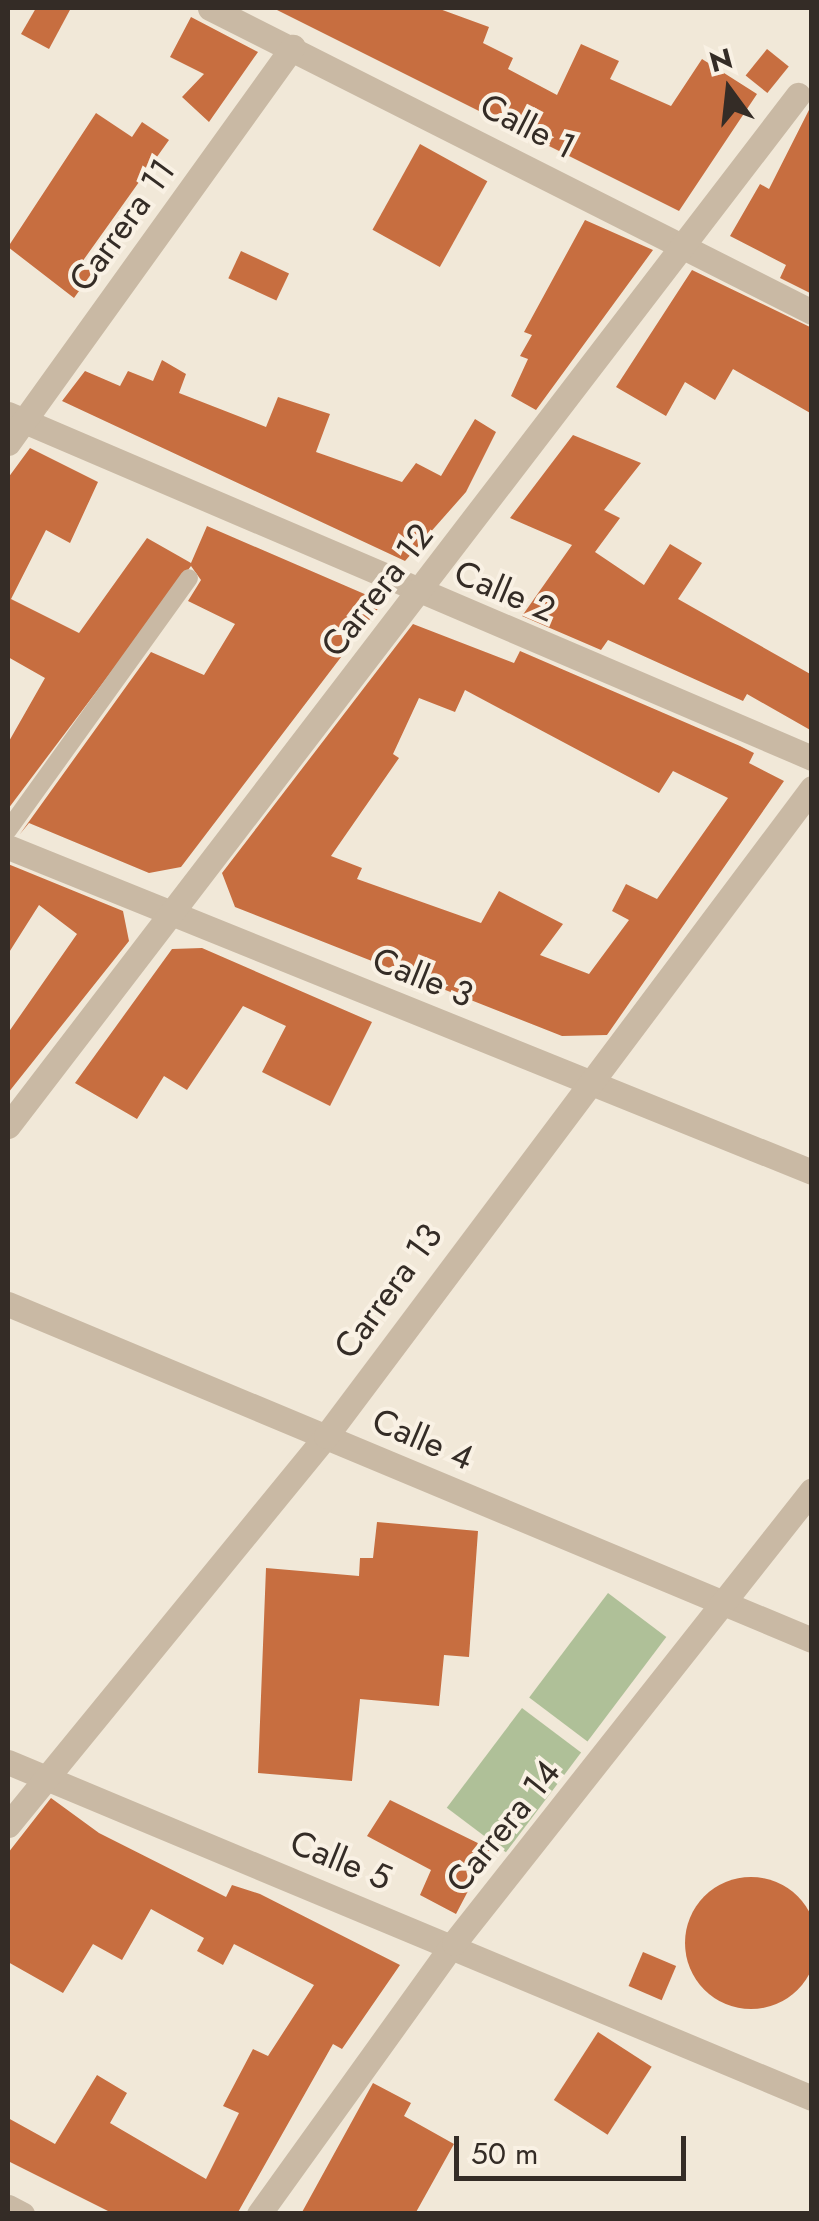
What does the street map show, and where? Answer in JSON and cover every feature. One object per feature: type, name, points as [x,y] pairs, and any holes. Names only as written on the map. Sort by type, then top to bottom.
[{"type":"street","name":"Calle 1","points":[[210,8],[688,244],[812,312]]},
{"type":"street","name":"Carrera 11","points":[[8,443],[16,418],[293,47]]},
{"type":"street","name":"Carrera 12","points":[[8,1126],[688,244],[798,95]]},
{"type":"street","name":"Calle 2","points":[[16,418],[812,758]]},
{"type":"street","name":"Carrera 13","points":[[8,1825],[42,1776],[326,1436],[585,1080],[812,788]]},
{"type":"street","name":"Calle 3","points":[[8,847],[812,1172]]},
{"type":"street","name":"Calle 4","points":[[8,1304],[812,1640]]},
{"type":"street","name":"Carrera 14","points":[[259,2214],[454,1943],[812,1490]]},
{"type":"street","name":"Calle 5","points":[[8,1762],[454,1943],[812,2098]]},
{"type":"street","points":[[8,2206],[22,2214]]},
{"type":"lane","points":[[8,830],[188,578]]},
{"type":"green space","points":[[608,1593],[666,1637],[587,1742],[529,1698]]},
{"type":"green space","points":[[522,1708],[581,1753],[506,1852],[447,1808]]},
{"type":"building","points":[[36,8],[71,8],[49,49],[21,34]]},
{"type":"building","points":[[273,8],[437,8],[489,27],[483,43],[513,58],[508,69],[557,95],[581,44],[619,61],[610,79],[671,106],[702,59],[757,94],[679,211]]},
{"type":"building","points":[[191,17],[258,52],[209,122],[182,97],[204,74],[170,57]]},
{"type":"building","points":[[767,49],[789,67],[767,93],[746,75]]},
{"type":"building","points":[[812,104],[812,294],[780,278],[786,265],[730,236],[760,184],[769,189]]},
{"type":"building","points":[[96,113],[132,137],[142,122],[169,140],[82,262],[94,270],[74,298],[8,247]]},
{"type":"building","points":[[420,144],[487,181],[440,267],[372,230]]},
{"type":"building","points":[[585,220],[653,250],[536,410],[511,396],[528,359],[520,356],[532,335],[524,332]]},
{"type":"building","points":[[241,251],[289,273],[276,301],[228,278]]},
{"type":"building","points":[[692,270],[812,328],[812,414],[733,369],[715,400],[685,382],[666,416],[616,387]]},
{"type":"building","points":[[162,360],[186,374],[179,393],[266,427],[278,397],[330,414],[316,452],[402,482],[416,463],[441,476],[475,419],[496,432],[466,492],[405,561],[62,401],[85,371],[120,386],[128,371],[153,381]]},
{"type":"building","points":[[573,435],[641,463],[604,510],[620,518],[595,552],[644,585],[670,544],[702,563],[678,599],[812,675],[812,731],[747,694],[743,701],[608,640],[601,650],[522,616],[572,545],[510,518]]},
{"type":"building","points":[[30,448],[98,482],[70,543],[46,530],[11,599],[79,633],[147,538],[191,563],[207,526],[383,602],[181,867],[149,873],[29,823],[20,834],[151,652],[204,675],[235,624],[188,601],[201,580],[191,566],[8,809],[8,743],[45,678],[8,657],[8,478]]},
{"type":"building","points":[[413,624],[514,663],[520,651],[740,746],[754,753],[749,763],[784,781],[607,1035],[562,1036],[235,907],[222,873]],"holes":[[[465,690],[659,793],[673,771],[728,798],[657,899],[626,884],[612,911],[629,920],[589,974],[540,955],[563,924],[499,891],[481,923],[357,879],[362,868],[331,856],[399,758],[393,754],[419,698],[455,712]]]},
{"type":"building","points":[[8,864],[123,911],[129,941],[8,1093],[8,1033],[77,934],[39,905],[8,954]]},
{"type":"building","points":[[202,948],[372,1022],[330,1106],[262,1072],[286,1026],[243,1006],[187,1090],[164,1076],[137,1119],[75,1083],[172,949]]},
{"type":"building","points":[[377,1522],[478,1531],[469,1657],[444,1655],[439,1706],[360,1699],[352,1781],[258,1773],[266,1568],[359,1576],[360,1558],[373,1558]]},
{"type":"building","points":[[51,1798],[99,1833],[226,1897],[232,1885],[260,1894],[400,1965],[342,2049],[333,2044],[237,2214],[114,2214],[8,2161],[8,2118],[55,2144],[97,2075],[127,2093],[110,2123],[206,2179],[239,2113],[223,2106],[253,2049],[268,2056],[314,1985],[234,1944],[223,1965],[197,1951],[204,1938],[151,1909],[122,1960],[93,1944],[63,1993],[8,1962],[8,1853]]},
{"type":"building","points":[[390,1800],[490,1849],[456,1914],[420,1895],[431,1870],[367,1836]]},
{"type":"building","points":[[751,1877],[776,1882],[798,1896],[812,1918],[817,1943],[812,1968],[798,1990],[776,2004],[751,2009],[726,2004],[704,1990],[690,1968],[685,1943],[690,1918],[704,1896],[726,1882]]},
{"type":"building","points":[[643,1952],[676,1966],[662,2000],[629,1986]]},
{"type":"building","points":[[598,2032],[652,2067],[608,2135],[554,2100]]},
{"type":"building","points":[[373,2083],[411,2103],[404,2116],[454,2144],[415,2214],[301,2214]]}]
